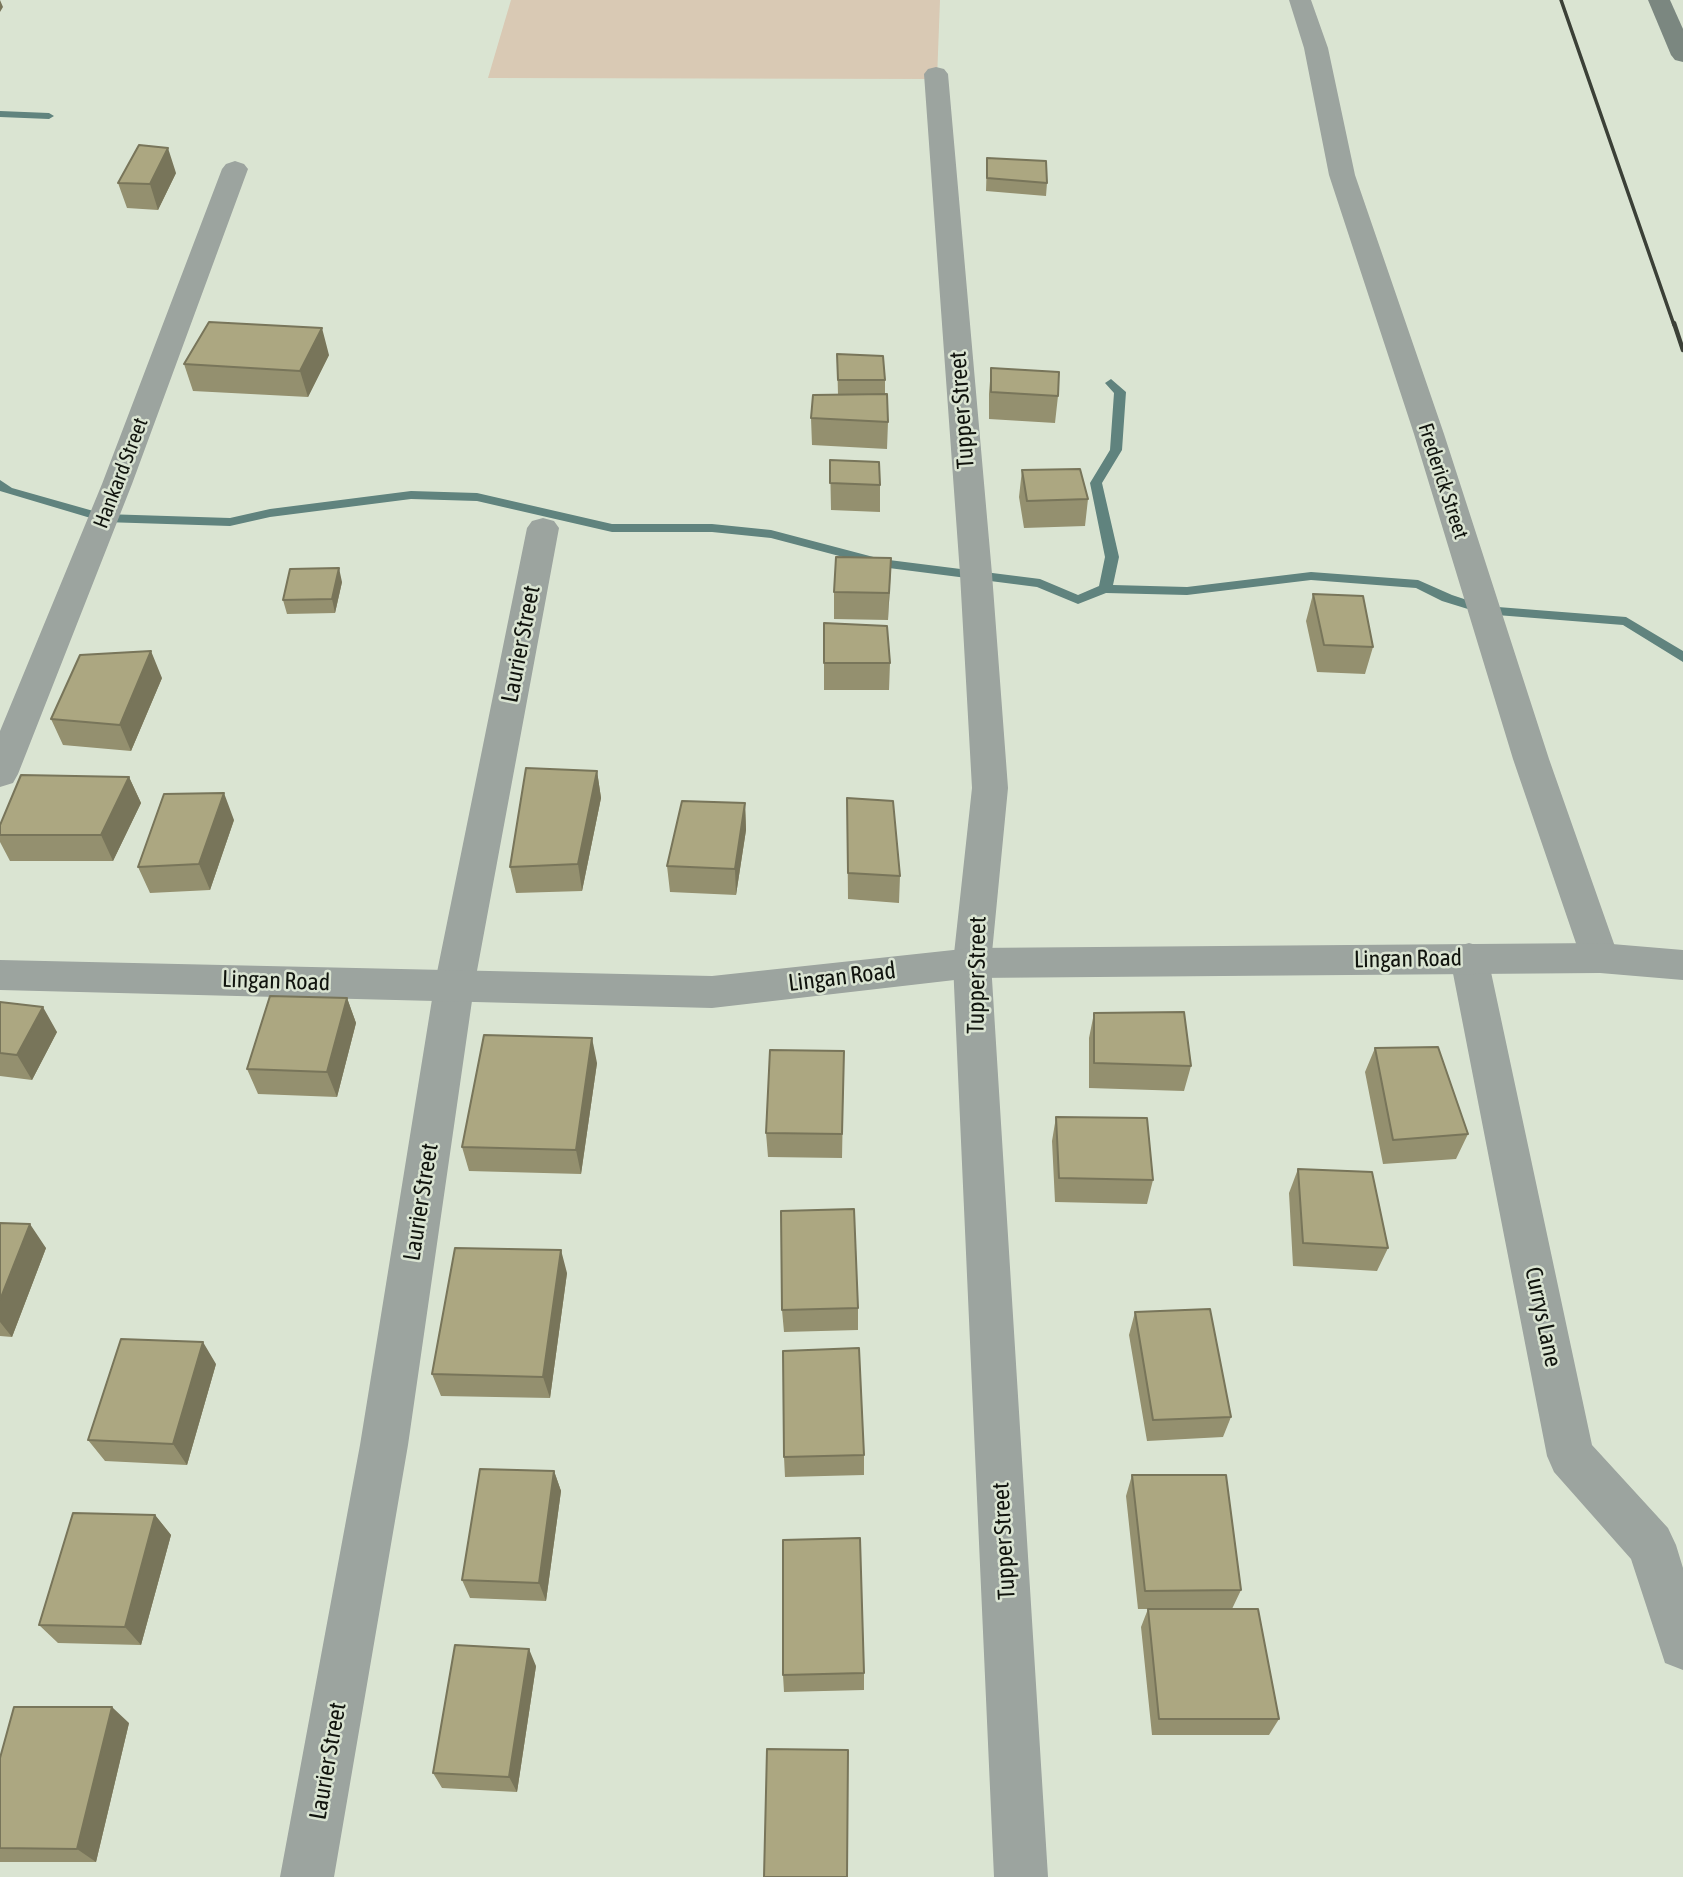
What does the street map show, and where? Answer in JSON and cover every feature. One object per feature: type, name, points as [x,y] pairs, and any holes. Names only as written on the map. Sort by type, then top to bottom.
[{"type":"main road","points":[[1659,0],[1683,55]]},
{"type":"street","name":"Frederick Street","points":[[1300,0],[1316,48],[1342,174],[1429,434],[1531,759],[1600,958]]},
{"type":"street","name":"Tupper Street","points":[[936,74],[976,574],[989,788],[972,962],[1021,1877]]},
{"type":"street","name":"Hankard Street","points":[[0,774],[117,484],[235,169]]},
{"type":"street","name":"Laurier Street","points":[[307,1877],[383,1445],[454,987],[543,528]]},
{"type":"street","name":"Currys Lane","points":[[1469,958],[1571,1456],[1651,1545],[1683,1645]]},
{"type":"street","name":"Lingan Road","points":[[0,975],[167,976],[454,987],[712,992],[972,962],[1600,958],[1683,965]]},
{"type":"shaded area","points":[[511,0],[940,0],[937,79],[488,78]]},
{"type":"building","points":[[139,145],[168,148],[150,184],[118,183]]},
{"type":"building","points":[[987,158],[1046,161],[1047,183],[987,178]]},
{"type":"building","points":[[209,322],[322,328],[300,371],[184,364]]},
{"type":"building","points":[[837,354],[883,356],[885,380],[838,380]]},
{"type":"building","points":[[991,368],[1059,372],[1058,396],[991,392]]},
{"type":"building","points":[[887,394],[888,422],[811,418],[813,395]]},
{"type":"building","points":[[830,460],[879,462],[880,485],[830,483]]},
{"type":"building","points":[[1080,469],[1088,499],[1027,501],[1022,470]]},
{"type":"building","points":[[836,557],[891,558],[889,593],[834,592]]},
{"type":"building","points":[[339,568],[332,599],[283,600],[290,569]]},
{"type":"building","points":[[1313,594],[1363,596],[1373,647],[1324,645]]},
{"type":"building","points":[[824,623],[887,626],[890,663],[824,663]]},
{"type":"building","points":[[151,651],[120,725],[51,719],[80,655]]},
{"type":"building","points":[[526,768],[597,771],[578,864],[510,867]]},
{"type":"building","points":[[21,775],[129,777],[101,835],[0,835],[0,825]]},
{"type":"building","points":[[224,793],[199,864],[138,867],[164,794]]},
{"type":"building","points":[[847,798],[893,801],[900,876],[848,873]]},
{"type":"building","points":[[682,801],[745,803],[735,869],[667,866]]},
{"type":"building","points":[[270,996],[347,998],[327,1072],[247,1069]]},
{"type":"building","points":[[0,1002],[43,1007],[17,1055],[0,1053]]},
{"type":"building","points":[[1184,1012],[1191,1066],[1094,1063],[1094,1013]]},
{"type":"building","points":[[484,1035],[592,1038],[576,1150],[462,1147]]},
{"type":"building","points":[[1438,1047],[1468,1134],[1393,1140],[1375,1048]]},
{"type":"building","points":[[770,1050],[844,1051],[842,1134],[766,1133]]},
{"type":"building","points":[[1056,1117],[1147,1118],[1153,1180],[1059,1178]]},
{"type":"building","points":[[1298,1169],[1372,1172],[1388,1248],[1303,1243]]},
{"type":"building","points":[[854,1209],[858,1308],[782,1310],[781,1211]]},
{"type":"building","points":[[0,1223],[30,1224],[0,1300]]},
{"type":"building","points":[[455,1248],[561,1250],[543,1377],[432,1374]]},
{"type":"building","points":[[1210,1309],[1231,1417],[1153,1420],[1135,1312]]},
{"type":"building","points":[[121,1339],[203,1342],[173,1444],[88,1440]]},
{"type":"building","points":[[859,1348],[864,1455],[784,1457],[783,1351]]},
{"type":"building","points":[[480,1469],[554,1471],[539,1583],[462,1580]]},
{"type":"building","points":[[1132,1475],[1226,1475],[1241,1590],[1145,1591]]},
{"type":"building","points":[[73,1513],[155,1515],[125,1627],[39,1625]]},
{"type":"building","points":[[860,1538],[864,1673],[783,1675],[783,1540]]},
{"type":"building","points":[[1148,1609],[1258,1609],[1279,1719],[1159,1719]]},
{"type":"building","points":[[455,1645],[529,1649],[509,1777],[433,1773]]},
{"type":"building","points":[[14,1707],[112,1707],[77,1849],[0,1848],[0,1758]]},
{"type":"building","points":[[767,1749],[848,1750],[847,1877],[764,1877]]},
{"type":"waterway","points":[[0,114],[49,116]]},
{"type":"waterway","points":[[1105,589],[1112,557],[1096,483],[1116,450],[1120,392],[1111,383]]},
{"type":"waterway","points":[[0,484],[8,491],[104,518],[230,522],[270,513],[411,495],[477,497],[612,528],[712,528],[771,534],[881,563],[1040,583],[1078,600],[1105,589]]},
{"type":"waterway","points":[[1105,589],[1187,591],[1311,576],[1418,584],[1447,598],[1484,610],[1626,621],[1683,657]]},
{"type":"railway","points":[[1561,0],[1674,325]]},
{"type":"railway","points":[[1674,323],[1683,350]]}]
